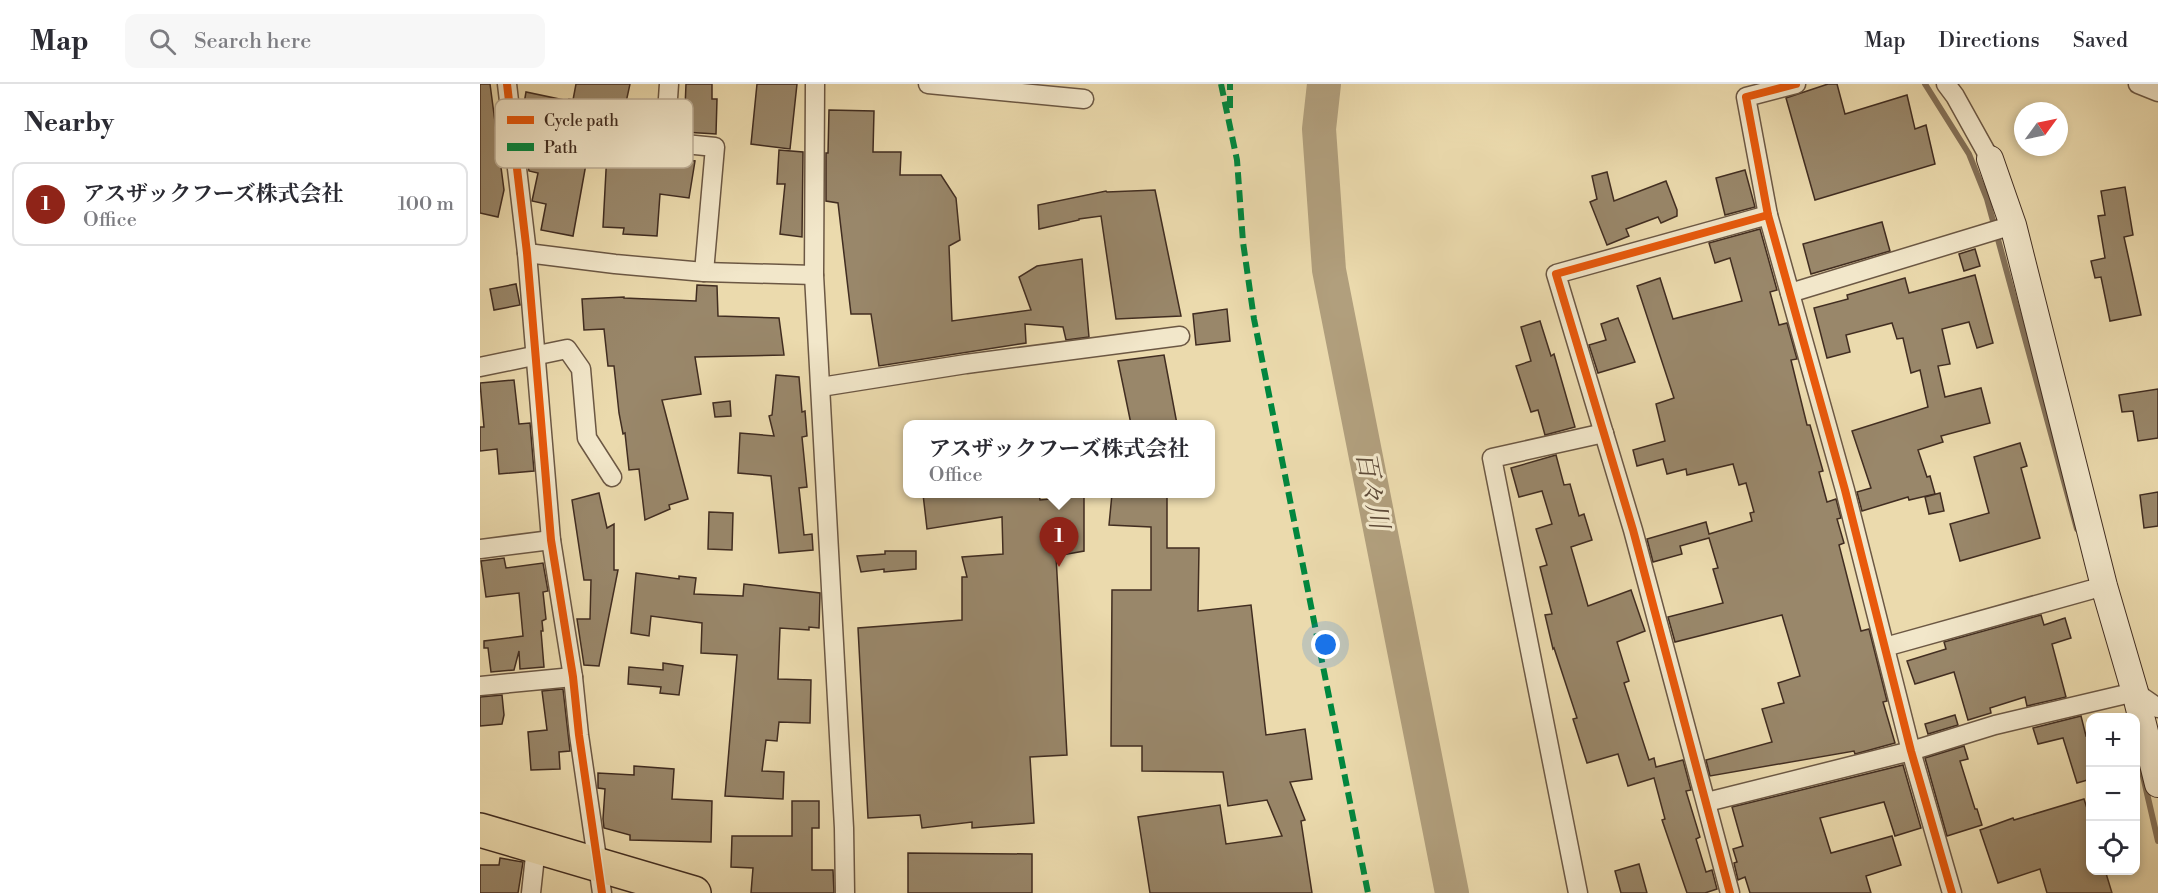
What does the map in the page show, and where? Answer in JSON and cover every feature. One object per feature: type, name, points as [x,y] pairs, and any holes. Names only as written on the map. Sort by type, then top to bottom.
[{"type":"highway","points":[[480,830],[536,847],[600,880],[694,893]]},
{"type":"street","points":[[507,84],[509,99]]},
{"type":"street","points":[[668,99],[669,84]]},
{"type":"street","points":[[815,84],[814,275],[844,828],[845,893]]},
{"type":"street","points":[[928,84],[1084,99]]},
{"type":"street","points":[[1796,84],[1746,97],[1768,215],[1845,490],[1911,750],[1952,893]]},
{"type":"street","points":[[1946,84],[1990,159],[2013,225],[2104,586],[2135,692],[2158,784]]},
{"type":"street","points":[[2138,84],[2158,92]]},
{"type":"street","points":[[693,145],[715,147],[704,272]]},
{"type":"street","points":[[517,168],[527,253],[551,540],[573,677],[600,880]]},
{"type":"street","points":[[1730,893],[1633,530],[1556,274],[1768,215]]},
{"type":"street","points":[[1790,293],[2013,225]]},
{"type":"street","points":[[527,253],[704,272],[814,275]]},
{"type":"street","points":[[821,387],[966,364],[1180,336]]},
{"type":"street","points":[[480,367],[567,349],[581,369],[587,438],[612,477]]},
{"type":"street","points":[[1578,893],[1492,458],[1604,433]]},
{"type":"street","points":[[480,549],[551,540]]},
{"type":"street","points":[[1885,647],[2104,586]]},
{"type":"street","points":[[480,686],[573,677]]},
{"type":"street","points":[[1707,802],[1911,750],[1995,725],[2135,692],[2158,708]]},
{"type":"street","points":[[531,893],[536,847]]},
{"type":"building","points":[[480,84],[490,84],[495,122],[495,168],[501,168],[504,190],[498,217],[480,213]]},
{"type":"building","points":[[576,84],[630,84],[627,99],[573,99]]},
{"type":"building","points":[[686,84],[712,84],[712,99],[717,99],[716,134],[693,133],[693,99],[685,99]]},
{"type":"building","points":[[757,84],[797,84],[790,149],[751,144]]},
{"type":"building","points":[[1828,84],[1837,84],[1845,114],[1907,95],[1915,129],[1926,125],[1935,164],[1815,200],[1786,98]]},
{"type":"building","points":[[526,92],[559,99],[525,99]]},
{"type":"building","points":[[829,110],[874,111],[873,152],[901,152],[900,175],[941,175],[956,198],[960,240],[949,246],[952,321],[1031,310],[1019,277],[1037,266],[1082,259],[1089,337],[1066,340],[1063,327],[1025,324],[1026,343],[879,366],[871,314],[851,314],[838,203],[826,201]]},
{"type":"building","points":[[779,150],[803,152],[802,237],[780,234],[785,184],[777,184]]},
{"type":"building","points":[[693,161],[695,161],[689,198],[660,194],[657,236],[623,234],[624,228],[603,227],[606,168],[693,168]]},
{"type":"building","points":[[528,168],[585,168],[573,236],[541,230],[546,204],[532,201],[538,173],[529,171]]},
{"type":"building","points":[[1745,170],[1755,207],[1725,215],[1716,178]]},
{"type":"building","points":[[1607,172],[1614,201],[1666,181],[1677,216],[1661,223],[1658,217],[1626,229],[1629,236],[1607,245],[1590,202],[1597,199],[1592,176]]},
{"type":"building","points":[[2125,187],[2133,235],[2124,237],[2141,315],[2110,321],[2101,277],[2095,278],[2091,261],[2105,258],[2098,216],[2105,215],[2101,191]]},
{"type":"building","points":[[1155,190],[1181,316],[1116,319],[1101,216],[1039,229],[1038,205],[1106,191]]},
{"type":"building","points":[[1882,222],[1890,251],[1811,274],[1803,244]]},
{"type":"building","points":[[1760,229],[1777,290],[1770,292],[1779,325],[1787,323],[1797,359],[1791,360],[1807,425],[1810,425],[1823,471],[1819,472],[1827,502],[1836,499],[1841,518],[1837,519],[1844,543],[1839,545],[1861,631],[1869,629],[1887,701],[1883,702],[1895,743],[1855,754],[1854,751],[1710,776],[1706,760],[1772,742],[1762,709],[1784,703],[1778,683],[1800,676],[1782,615],[1675,642],[1668,617],[1723,603],[1713,569],[1718,568],[1709,538],[1680,546],[1682,554],[1653,562],[1647,539],[1706,522],[1709,534],[1752,521],[1750,513],[1754,512],[1746,483],[1739,485],[1733,464],[1687,475],[1686,469],[1667,474],[1663,459],[1637,466],[1633,450],[1665,441],[1656,404],[1674,398],[1637,286],[1660,278],[1673,319],[1742,301],[1730,258],[1715,263],[1709,243]]},
{"type":"building","points":[[1975,249],[1980,266],[1964,271],[1959,254]]},
{"type":"building","points":[[1975,275],[1993,343],[1977,348],[1969,322],[1942,329],[1950,364],[1938,366],[1945,397],[1981,388],[1990,423],[1941,436],[1943,442],[1918,450],[1927,477],[1930,476],[1935,494],[1909,500],[1908,497],[1862,511],[1857,492],[1871,488],[1852,431],[1928,407],[1920,370],[1911,373],[1903,338],[1897,339],[1892,323],[1846,335],[1850,352],[1827,358],[1814,308],[1848,299],[1847,295],[1905,278],[1909,293]]},
{"type":"building","points":[[516,284],[520,305],[494,310],[490,289]]},
{"type":"building","points":[[697,285],[717,286],[718,316],[779,318],[784,355],[695,357],[701,394],[662,400],[688,499],[669,505],[670,509],[645,520],[639,469],[629,470],[614,366],[608,366],[604,329],[584,330],[582,299],[624,297],[696,301]]},
{"type":"building","points":[[1227,309],[1230,341],[1196,345],[1193,314]]},
{"type":"building","points":[[1618,318],[1635,362],[1598,373],[1589,345],[1606,340],[1601,324]]},
{"type":"building","points":[[1540,321],[1551,356],[1554,354],[1575,427],[1545,435],[1538,410],[1531,412],[1516,366],[1531,361],[1521,327]]},
{"type":"building","points":[[1164,355],[1176,420],[1130,420],[1118,361]]},
{"type":"building","points":[[776,375],[799,377],[807,436],[802,437],[807,487],[799,488],[804,535],[812,534],[813,550],[779,553],[771,476],[738,473],[740,433],[774,436],[769,416],[772,415]]},
{"type":"building","points":[[514,380],[519,424],[530,423],[534,471],[499,474],[497,449],[480,451],[480,427],[484,427],[480,383]]},
{"type":"building","points":[[2158,389],[2158,438],[2138,441],[2133,411],[2122,412],[2119,395]]},
{"type":"building","points":[[730,401],[731,416],[715,417],[713,403]]},
{"type":"building","points":[[2020,443],[2027,466],[2021,468],[2040,538],[1960,561],[1950,524],[1989,513],[1974,457]]},
{"type":"building","points":[[1556,455],[1564,485],[1570,484],[1579,516],[1584,514],[1592,540],[1571,547],[1588,606],[1631,590],[1645,631],[1617,642],[1629,681],[1624,683],[1649,760],[1654,758],[1656,767],[1683,760],[1691,790],[1686,791],[1700,837],[1696,839],[1706,872],[1712,870],[1717,889],[1705,893],[1687,893],[1662,820],[1665,819],[1654,778],[1628,786],[1618,754],[1587,763],[1573,719],[1577,718],[1553,649],[1545,615],[1552,614],[1540,567],[1547,565],[1536,529],[1552,524],[1542,491],[1519,497],[1511,468]]},
{"type":"building","points":[[2158,492],[2158,526],[2144,528],[2140,495]]},
{"type":"building","points":[[599,493],[607,528],[614,524],[614,570],[618,570],[599,666],[584,665],[577,619],[590,619],[591,580],[584,580],[572,500]]},
{"type":"building","points":[[1940,493],[1944,511],[1929,514],[1925,497]]},
{"type":"building","points":[[923,498],[1040,498],[1040,500],[1084,498],[1084,551],[1056,556],[1067,755],[1030,757],[1034,823],[972,828],[972,822],[922,828],[920,815],[868,818],[858,628],[962,620],[962,577],[967,577],[962,557],[1003,554],[1002,517],[927,529]]},
{"type":"building","points":[[1112,498],[1167,498],[1167,548],[1199,548],[1198,611],[1251,605],[1266,735],[1305,729],[1312,779],[1290,782],[1305,820],[1301,821],[1312,893],[1150,893],[1138,817],[1220,805],[1226,844],[1282,836],[1267,800],[1228,806],[1223,772],[1142,771],[1142,746],[1111,746],[1112,590],[1151,590],[1151,527],[1109,525]]},
{"type":"building","points":[[709,512],[733,513],[732,550],[708,549]]},
{"type":"building","points":[[885,551],[916,551],[916,569],[861,572],[857,556],[885,554]]},
{"type":"building","points":[[504,558],[506,568],[543,563],[548,591],[543,592],[546,619],[542,621],[543,631],[541,631],[544,667],[520,669],[519,651],[514,670],[491,672],[488,648],[484,648],[484,641],[523,636],[519,593],[486,597],[481,561]]},
{"type":"building","points":[[636,573],[679,579],[679,576],[696,578],[694,594],[743,596],[744,584],[820,593],[819,628],[809,627],[809,630],[780,628],[778,679],[811,680],[810,723],[779,722],[777,741],[766,740],[762,771],[784,772],[783,799],[725,796],[737,655],[701,653],[702,623],[651,616],[649,636],[631,633]]},
{"type":"building","points":[[2041,615],[2044,625],[2065,618],[2071,638],[2052,644],[2066,697],[2027,706],[2025,697],[1990,708],[1991,713],[1968,720],[1954,672],[1915,684],[1907,661],[1946,649],[1944,642]]},
{"type":"building","points":[[663,663],[683,666],[679,695],[660,693],[661,687],[628,684],[629,667],[663,670]]},
{"type":"building","points":[[563,689],[570,751],[559,752],[560,769],[531,770],[528,732],[547,730],[542,691]]},
{"type":"building","points":[[502,695],[504,715],[502,724],[480,726],[480,697]]},
{"type":"building","points":[[1955,715],[1958,725],[1928,734],[1925,724]]},
{"type":"building","points":[[2081,716],[2086,736],[2086,780],[2077,783],[2063,738],[2038,744],[2033,728]]},
{"type":"building","points":[[1964,746],[1968,759],[1960,761],[1982,825],[1947,836],[1925,758]]},
{"type":"building","points":[[1903,765],[1921,828],[1895,836],[1884,802],[1820,818],[1831,853],[1892,836],[1901,865],[1866,876],[1871,893],[1750,893],[1745,877],[1738,880],[1734,863],[1737,862],[1733,849],[1743,846],[1732,807]]},
{"type":"building","points":[[634,766],[674,769],[672,799],[712,801],[711,842],[630,840],[630,835],[604,828],[605,789],[598,788],[598,773],[634,775]]},
{"type":"building","points":[[2084,799],[2086,805],[2086,875],[2107,875],[2112,893],[2047,893],[2040,869],[1998,883],[1980,830],[2013,818],[2014,820]]},
{"type":"building","points":[[792,801],[819,801],[819,828],[812,828],[812,870],[833,870],[834,893],[751,893],[753,868],[731,867],[732,836],[792,836]]},
{"type":"building","points":[[908,853],[1032,854],[1032,893],[908,893]]},
{"type":"building","points":[[500,858],[523,862],[518,893],[480,893],[480,865],[499,865]]},
{"type":"building","points":[[1639,864],[1647,893],[1621,893],[1615,871]]},
{"type":"waterway","name":"百々川","points":[[1324,84],[1319,129],[1329,270],[1452,893]]},
{"type":"waterway","points":[[1925,84],[1969,154],[1987,199],[2077,529]]},
{"type":"waterway","points":[[2140,763],[2158,841]]},
{"type":"marked path","points":[[1221,84],[1237,160],[1243,242],[1254,319],[1368,893]]},
{"type":"marked path","points":[[1230,84],[1230,108]]},
{"type":"cycle path","points":[[507,84],[509,99]]},
{"type":"cycle path","points":[[1796,84],[1746,97],[1768,215],[1845,490],[1911,751],[1952,893]]},
{"type":"cycle path","points":[[517,168],[527,253],[551,540],[573,677],[602,893]]},
{"type":"cycle path","points":[[1730,893],[1633,530],[1556,274],[1768,215]]},
{"type":"place","name":"アスザックフーズ株式会社","points":[[1059,567]]}]
